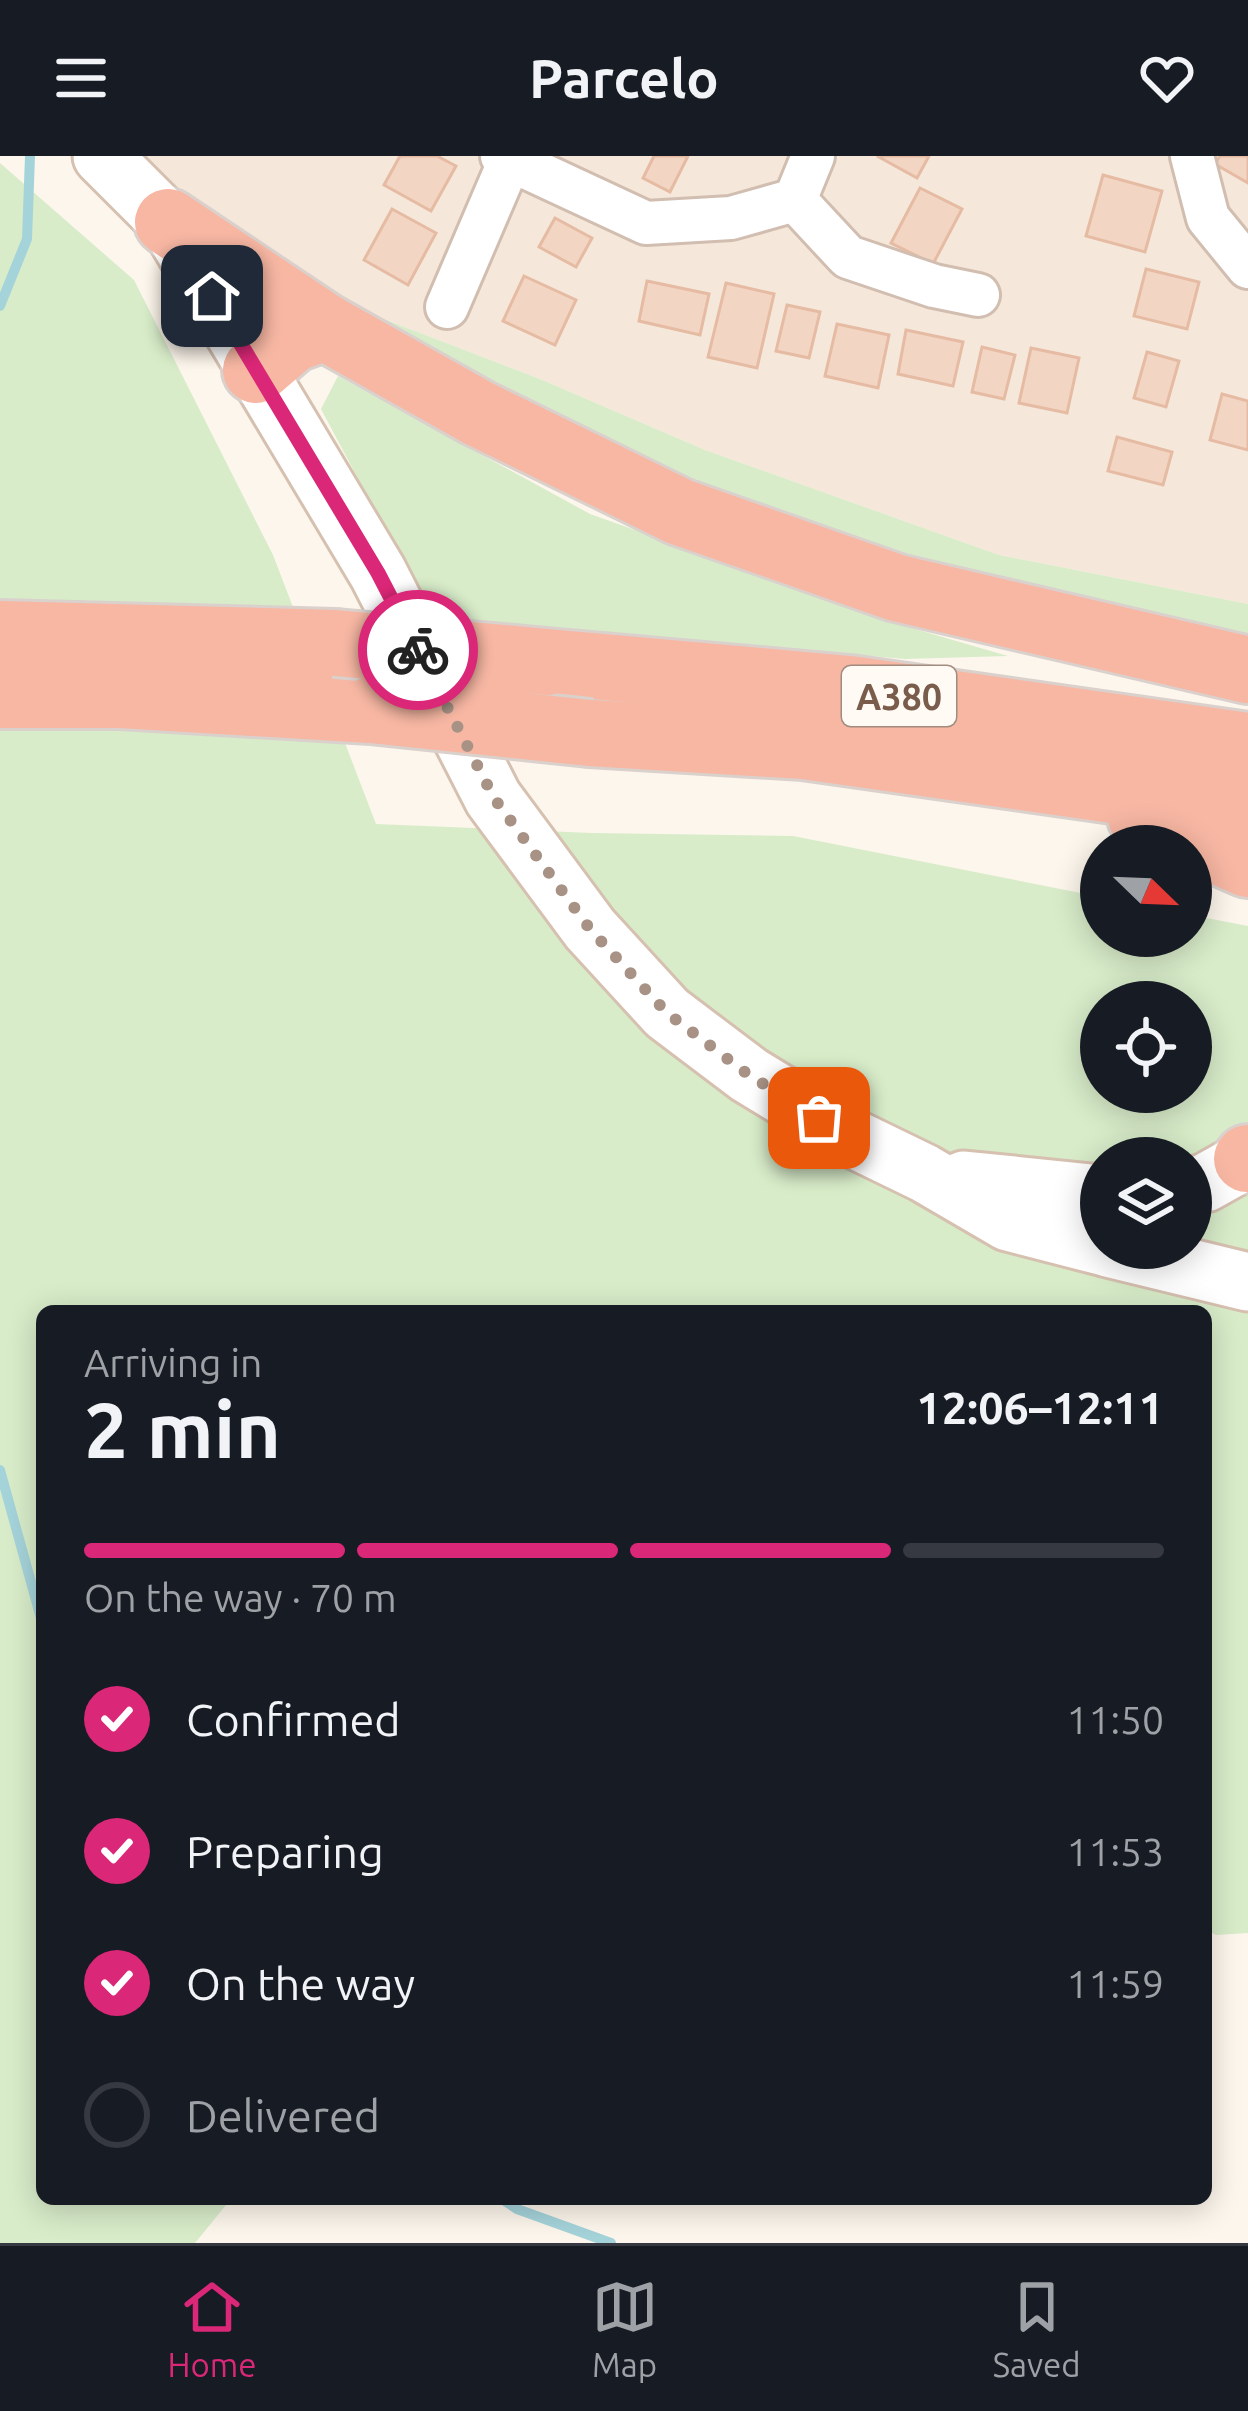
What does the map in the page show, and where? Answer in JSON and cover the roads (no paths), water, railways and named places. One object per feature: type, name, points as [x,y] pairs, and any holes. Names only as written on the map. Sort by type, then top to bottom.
[{"type":"highway","points":[[168,222],[325,327],[478,413],[680,512],[897,588],[1248,670]]},
{"type":"highway","points":[[256,370],[292,339],[325,327]]},
{"type":"highway","name":"A380","points":[[0,634],[335,643],[849,689],[1248,746]]},
{"type":"highway","name":"A380","points":[[0,695],[121,695],[370,710],[590,733],[803,746],[1248,809]]},
{"type":"highway","points":[[1045,778],[1248,864]]},
{"type":"main road","points":[[102,156],[168,222],[378,573],[494,798],[590,929],[667,1013],[749,1075],[854,1139],[1008,1222],[1080,1241]]},
{"type":"main road","points":[[1212,1179],[1248,1158]]},
{"type":"main road","points":[[924,1173],[1080,1192]]},
{"type":"main road","points":[[1195,1269],[1248,1282]]},
{"type":"street","points":[[795,200],[813,156]]},
{"type":"street","points":[[1192,156],[1208,218],[1248,267]]},
{"type":"street","points":[[447,307],[506,158],[646,224],[731,218],[795,200]]},
{"type":"street","points":[[795,200],[848,257],[934,286],[978,295]]},
{"type":"waterway","points":[[0,306],[27,239],[30,156]]},
{"type":"waterway","points":[[0,1470],[36,1600]]},
{"type":"waterway","points":[[511,2205],[611,2243]]}]
